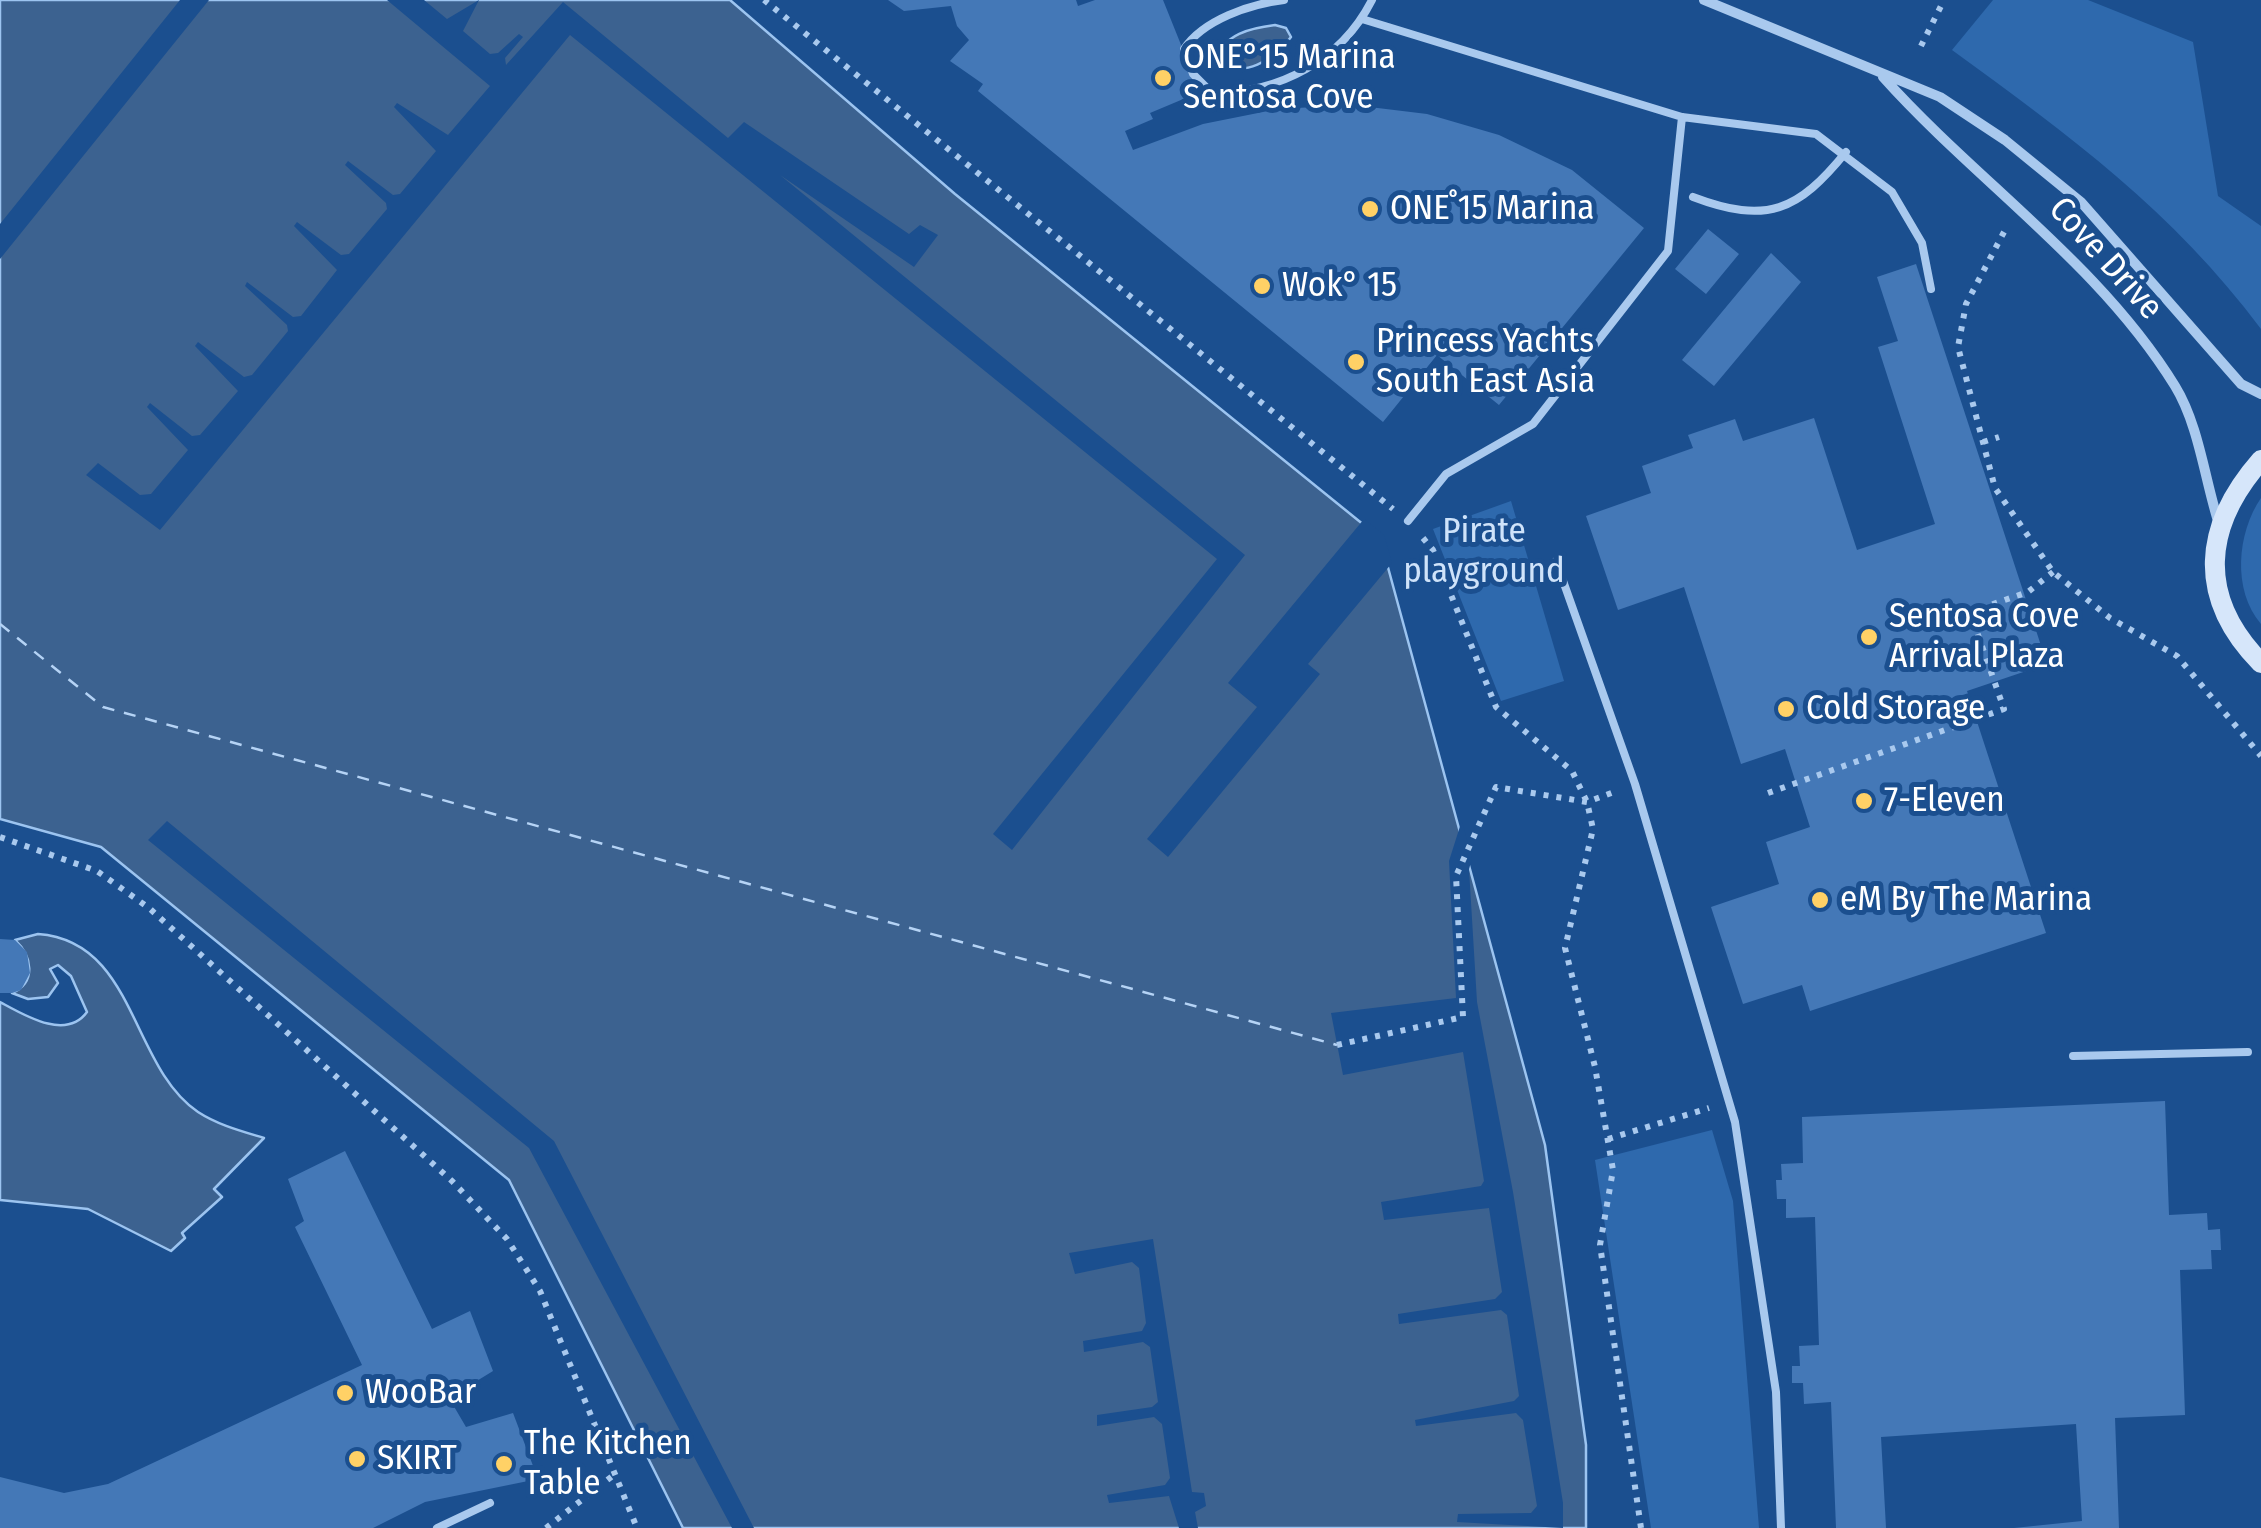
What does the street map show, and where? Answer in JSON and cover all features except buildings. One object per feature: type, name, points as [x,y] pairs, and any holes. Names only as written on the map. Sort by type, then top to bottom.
[{"type":"street","name":"Cove Drive","points":[[1704,0],[1940,97],[2005,140],[2081,202],[2241,384],[2261,394]]},
{"type":"street","name":"Cove Drive","points":[[1882,76],[1920,118],[2042,228],[2138,334],[2177,390],[2220,524]]},
{"type":"street","points":[[2261,460],[2236,489],[2220,524],[2215,579],[2222,607],[2241,642],[2261,662]]},
{"type":"lane","points":[[1284,0],[1261,3],[1194,33],[1184,49],[1192,74],[1212,94],[1244,94],[1307,69],[1351,38],[1372,0]]},
{"type":"lane","points":[[1362,20],[1682,117],[1816,134],[1846,152],[1892,192],[1922,243],[1932,289]]},
{"type":"lane","points":[[1408,521],[1446,474],[1533,424],[1668,251],[1682,117]]},
{"type":"lane","points":[[1693,197],[1726,209],[1765,212],[1792,204],[1816,189],[1846,152]]},
{"type":"lane","points":[[1556,561],[1635,784],[1729,1102],[1776,1392],[1781,1528]]},
{"type":"lane","points":[[2073,1056],[2248,1052]]},
{"type":"lane","points":[[437,1528],[490,1503]]},
{"type":"path","points":[[764,0],[1408,521],[1433,550],[1496,707],[1572,771],[1587,802],[1593,829],[1565,948],[1613,1170],[1600,1245],[1641,1528]]},
{"type":"path","points":[[1921,46],[1944,0]]},
{"type":"path","points":[[2004,232],[1966,304],[1958,347],[1995,488],[2053,572],[2110,618],[2177,656],[2261,756]]},
{"type":"path","points":[[1983,442],[1998,437]]},
{"type":"path","points":[[1768,793],[2004,708],[1970,612],[2028,592],[2053,572]]},
{"type":"path","points":[[1338,1045],[1463,1017],[1456,876],[1496,786],[1587,802],[1635,784]]},
{"type":"path","points":[[0,837],[97,871],[149,908],[466,1196],[507,1239],[540,1291],[637,1528]]},
{"type":"path","points":[[1608,1139],[1729,1102]]},
{"type":"path","points":[[546,1528],[614,1474]]},
{"type":"green space","points":[[1993,0],[2088,0],[2193,42],[2218,196],[2261,226],[2261,329],[2156,212],[2038,113],[1952,50]]},
{"type":"green space","points":[[2261,498],[2261,624],[2245,595],[2241,561],[2247,528]]},
{"type":"green space","name":"Pirate playground","points":[[1511,501],[1564,681],[1501,701],[1433,529]]},
{"type":"green space","points":[[1712,1130],[1733,1201],[1759,1528],[1651,1528],[1595,1160]]},
{"type":"shaded area","points":[[0,0],[730,0],[955,194],[1380,538],[1545,1145],[1586,1445],[1586,1528],[683,1528],[509,1180],[101,847],[0,819]]},
{"type":"shaded area","points":[[1275,25],[1286,28],[1291,37],[1267,59],[1247,68],[1227,66],[1217,60],[1232,38]]},
{"type":"shaded area","points":[[38,934],[70,942],[95,958],[114,981],[158,1066],[198,1112],[264,1138],[214,1189],[222,1197],[182,1233],[185,1238],[171,1251],[88,1209],[0,1200],[0,1002],[33,1019],[57,1025],[78,1020],[87,1012],[71,976],[58,965],[50,969],[58,983],[48,997],[28,999],[12,993],[25,982],[29,968],[25,953],[15,940]]},
{"type":"pier","points":[[180,0],[209,0],[0,259],[0,224]]},
{"type":"pier","points":[[387,0],[424,0],[447,19],[479,0],[463,31],[490,54],[498,53],[519,34],[523,37],[505,58],[506,65],[563,2],[728,138],[744,122],[909,234],[920,225],[938,235],[914,267],[780,175],[1245,555],[1012,850],[993,834],[1217,559],[570,35],[160,530],[86,475],[98,463],[140,495],[151,494],[188,450],[147,407],[150,403],[192,436],[200,435],[238,391],[195,346],[198,342],[244,377],[252,375],[288,331],[287,325],[245,286],[247,282],[293,317],[301,316],[337,270],[294,226],[297,222],[341,255],[349,254],[387,209],[386,203],[345,165],[348,161],[393,195],[400,194],[436,151],[394,107],[397,103],[448,135],[490,86]]},
{"type":"pier","points":[[1364,519],[1384,535],[1392,563],[1308,664],[1320,674],[1168,857],[1147,839],[1257,707],[1228,683]]},
{"type":"pier","points":[[1462,820],[1472,859],[1469,869],[1477,1002],[1513,1192],[1563,1503],[1563,1528],[1457,1522],[1458,1514],[1531,1513],[1537,1506],[1523,1420],[1516,1413],[1416,1426],[1415,1420],[1514,1401],[1519,1396],[1507,1315],[1501,1310],[1399,1324],[1398,1314],[1495,1299],[1502,1292],[1489,1208],[1384,1220],[1381,1202],[1481,1186],[1484,1181],[1463,1052],[1343,1075],[1331,1013],[1456,998],[1449,861]]},
{"type":"pier","points":[[167,821],[554,1141],[754,1528],[732,1528],[529,1148],[148,840]]},
{"type":"pier","points":[[1153,1239],[1192,1492],[1204,1493],[1206,1506],[1195,1512],[1198,1528],[1179,1528],[1169,1496],[1109,1503],[1107,1495],[1165,1485],[1170,1478],[1162,1424],[1154,1417],[1097,1426],[1097,1415],[1152,1407],[1158,1402],[1150,1347],[1143,1342],[1084,1352],[1083,1341],[1142,1331],[1146,1323],[1139,1268],[1132,1262],[1075,1274],[1069,1253]]},
{"type":"ferry route","points":[[0,624],[103,707],[1337,1045]]},
{"type":"place","name":"ONE°15 Marina Sentosa Cove","points":[[1163,78]]},
{"type":"place","name":"ONE ̊15 Marina","points":[[1370,209]]},
{"type":"place","name":"Wok° 15","points":[[1262,286]]},
{"type":"place","name":"Princess Yachts South East Asia","points":[[1356,362]]},
{"type":"place","name":"Sentosa Cove Arrival Plaza","points":[[1869,637]]},
{"type":"place","name":"Cold Storage","points":[[1786,709]]},
{"type":"place","name":"7-Eleven","points":[[1864,801]]},
{"type":"place","name":"eM By The Marina","points":[[1820,900]]},
{"type":"place","name":"WooBar","points":[[345,1393]]},
{"type":"place","name":"SKIRT","points":[[357,1459]]},
{"type":"place","name":"The Kitchen Table","points":[[504,1464]]}]
